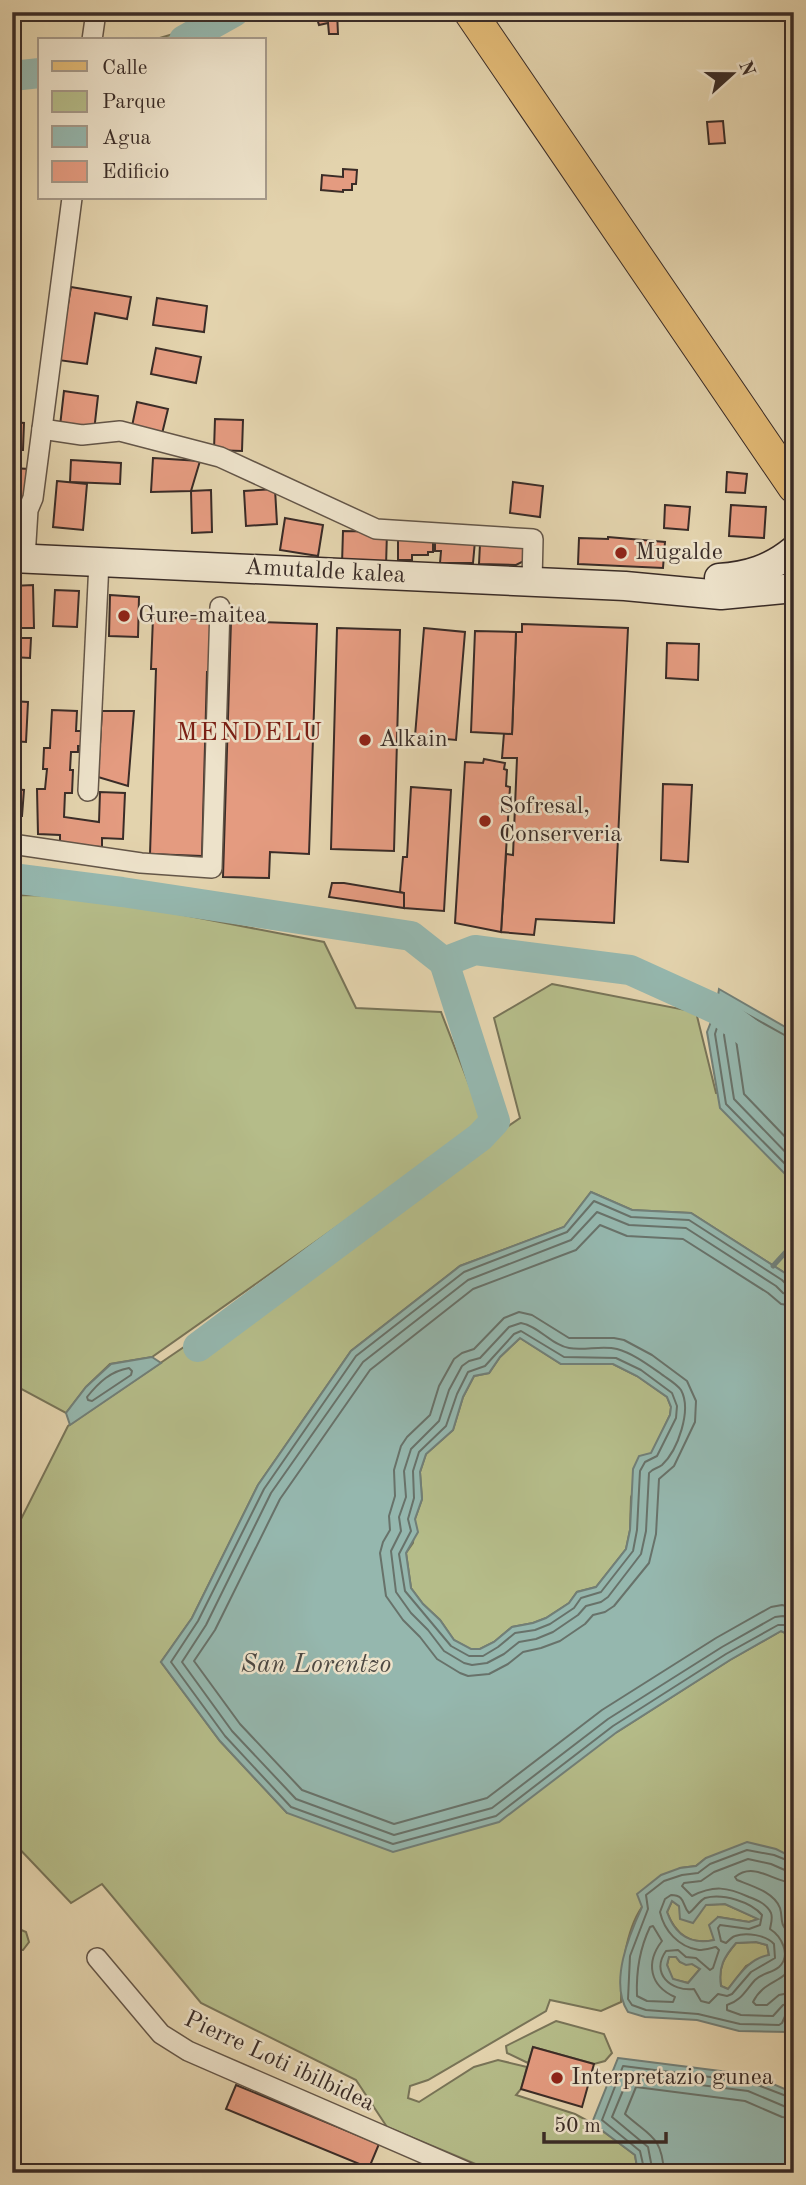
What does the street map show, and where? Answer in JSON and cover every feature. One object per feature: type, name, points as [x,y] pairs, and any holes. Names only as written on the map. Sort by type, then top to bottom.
[{"type":"main road","points":[[470,12],[794,487]]},
{"type":"main road","points":[[729,389],[794,453]]},
{"type":"main road","name":"Amutalde kalea","points":[[625,586],[749,575],[777,562],[794,550]]},
{"type":"main road","name":"Amutalde kalea","points":[[19,558],[625,586],[721,595],[794,589]]},
{"type":"street","points":[[92,38],[96,12]]},
{"type":"street","points":[[19,558],[20,509],[33,498],[72,200]]},
{"type":"street","points":[[42,429],[82,435],[120,431],[219,457],[376,529],[533,539],[532,582]]},
{"type":"street","points":[[88,791],[99,562]]},
{"type":"street","points":[[12,844],[141,863],[212,868],[220,607]]},
{"type":"street","name":"Pierre Loti ibilbidea","points":[[97,1958],[162,2034],[188,2051],[469,2173]]},
{"type":"green space","points":[[209,12],[254,12],[209,38],[160,38],[180,32]]},
{"type":"green space","points":[[12,895],[86,896],[324,942],[356,1008],[441,1012],[484,1123],[152,1357],[110,1364],[86,1387],[66,1413],[12,1384]]},
{"type":"green space","points":[[552,984],[696,1012],[716,1093],[780,1090],[794,1096],[794,1285],[788,1275],[691,1213],[632,1210],[591,1192],[564,1227],[460,1266],[351,1351],[258,1485],[192,1618],[161,1662],[220,1741],[287,1813],[617,1732],[781,1631],[794,1637],[794,1858],[706,1858],[696,1866],[680,1868],[650,1896],[636,1917],[625,1953],[621,2002],[601,2011],[550,2000],[546,2011],[428,2080],[410,2086],[408,2098],[419,2102],[474,2067],[498,2060],[527,2067],[521,2089],[516,2095],[575,2114],[592,2123],[635,2155],[638,2173],[497,2173],[387,2127],[356,2080],[201,2003],[102,1884],[71,1903],[12,1841],[12,1537],[68,1426],[520,1118],[494,1018]]},
{"type":"green space","points":[[520,1338],[561,1364],[613,1364],[637,1376],[667,1397],[671,1407],[670,1415],[631,1497],[630,1530],[626,1549],[596,1587],[577,1592],[569,1603],[546,1618],[512,1627],[494,1642],[472,1650],[454,1640],[411,1588],[406,1553],[413,1543],[415,1519],[422,1499],[420,1472],[426,1454],[453,1430],[463,1397],[474,1376],[489,1373],[500,1357]]},
{"type":"green space","points":[[672,1901],[679,1906],[725,1904],[759,1919],[749,1922],[718,1917],[715,1940],[698,1941],[685,1937],[675,1927],[667,1912]]},
{"type":"green space","points":[[19,1929],[26,1932],[29,1942],[23,1950],[12,1949],[12,1931]]},
{"type":"green space","points":[[756,1942],[767,1945],[769,1955],[746,1966],[728,1989],[721,1986],[721,1968],[732,1948],[736,1943]]},
{"type":"green space","points":[[669,1956],[700,1969],[688,1983],[672,1979],[667,1965]]},
{"type":"green space","points":[[556,2021],[604,2034],[612,2053],[605,2061],[594,2064],[533,2047],[528,2063],[507,2053],[506,2046]]},
{"type":"water","points":[[719,989],[794,1032],[794,1183],[720,1108],[707,1032],[716,1009]]},
{"type":"water","name":"San Lorentzo","points":[[591,1192],[632,1210],[691,1213],[788,1275],[794,1285],[794,1637],[781,1631],[730,1660],[617,1732],[499,1822],[393,1852],[287,1813],[220,1741],[161,1662],[192,1618],[258,1485],[351,1351],[460,1266],[564,1227]],"holes":[[[520,1338],[561,1364],[613,1364],[637,1376],[667,1397],[671,1407],[670,1415],[651,1453],[639,1456],[633,1469],[630,1530],[626,1549],[596,1587],[577,1592],[569,1603],[546,1618],[512,1627],[494,1642],[480,1649],[471,1649],[454,1640],[411,1588],[406,1553],[418,1532],[415,1519],[422,1499],[420,1472],[426,1454],[453,1430],[463,1397],[474,1376],[489,1373],[500,1357]]]},
{"type":"water","points":[[152,1357],[161,1363],[70,1425],[66,1413],[86,1387],[111,1364]]},
{"type":"water","points":[[747,1842],[776,1849],[794,1858],[794,1999],[788,2032],[739,2031],[697,2020],[645,2017],[628,2012],[620,1987],[621,1973],[627,1945],[642,1907],[637,1894],[661,1875],[696,1866],[706,1858]],"holes":[[[672,1901],[679,1906],[680,1919],[693,1923],[706,1905],[725,1904],[758,1919],[749,1922],[718,1917],[709,1925],[714,1940],[698,1941],[684,1937],[674,1927],[667,1912]],[[756,1942],[767,1945],[769,1955],[751,1963],[728,1989],[721,1986],[721,1968],[736,1943]],[[669,1957],[676,1957],[680,1962],[700,1969],[688,1983],[673,1979],[667,1965]]]},
{"type":"water","points":[[618,2058],[752,2075],[794,2093],[794,2173],[638,2173],[635,2155],[592,2123]]},
{"type":"building","points":[[315,12],[337,12],[338,34],[329,34],[328,23],[319,25]]},
{"type":"building","points":[[723,121],[725,143],[709,144],[707,122]]},
{"type":"building","points":[[343,169],[357,170],[356,184],[352,184],[352,190],[321,190],[322,175],[343,177]]},
{"type":"building","points":[[71,287],[131,297],[127,319],[95,313],[87,364],[58,360]]},
{"type":"building","points":[[157,298],[207,306],[204,332],[153,325]]},
{"type":"building","points":[[156,348],[201,357],[196,383],[151,374]]},
{"type":"building","points":[[64,391],[98,396],[94,431],[60,426]]},
{"type":"building","points":[[137,402],[168,409],[161,438],[131,431]]},
{"type":"building","points":[[215,419],[243,420],[242,451],[214,450]]},
{"type":"building","points":[[12,422],[24,423],[23,450],[12,450]]},
{"type":"building","points":[[153,458],[200,461],[191,491],[151,492]]},
{"type":"building","points":[[71,460],[121,463],[120,484],[70,482]]},
{"type":"building","points":[[12,468],[29,469],[28,497],[12,496]]},
{"type":"building","points":[[727,472],[747,474],[745,493],[726,492]]},
{"type":"building","points":[[57,481],[87,484],[83,530],[53,527]]},
{"type":"building","points":[[513,482],[543,486],[540,517],[510,513]]},
{"type":"building","points":[[275,489],[277,524],[246,526],[244,491]]},
{"type":"building","points":[[211,490],[212,532],[192,533],[191,491]]},
{"type":"building","points":[[665,505],[690,507],[688,530],[664,528]]},
{"type":"building","points":[[731,505],[766,507],[764,538],[729,536]]},
{"type":"building","points":[[285,518],[323,525],[318,556],[280,550]]},
{"type":"building","points":[[343,531],[387,532],[386,566],[342,564]]},
{"type":"building","name":"Mugalde","points":[[608,537],[665,542],[663,568],[578,564],[579,538]]},
{"type":"building","points":[[398,538],[433,538],[433,552],[428,552],[428,555],[412,555],[412,560],[398,560]]},
{"type":"building","points":[[435,540],[475,541],[473,563],[440,563],[441,551],[435,551]]},
{"type":"building","points":[[480,544],[526,546],[526,560],[516,565],[479,564]]},
{"type":"building","points":[[33,585],[34,628],[12,628],[12,586]]},
{"type":"building","points":[[55,590],[79,591],[77,627],[53,626]]},
{"type":"building","name":"Gure-maitea","points":[[110,595],[139,597],[138,637],[109,636]]},
{"type":"building","points":[[153,617],[212,619],[210,672],[207,672],[202,856],[150,854],[156,669],[151,669]]},
{"type":"building","points":[[231,621],[317,624],[309,854],[270,852],[269,878],[223,877]]},
{"type":"building","points":[[522,624],[628,628],[614,923],[536,919],[534,935],[501,932],[506,854],[513,855],[517,758],[502,758],[504,733],[512,734],[516,632],[522,632]]},
{"type":"building","name":"Alkain","points":[[337,628],[400,630],[394,851],[331,849]]},
{"type":"building","name":"Alkain","points":[[424,628],[465,632],[456,740],[415,736]]},
{"type":"building","points":[[475,631],[516,632],[512,734],[471,732]]},
{"type":"building","points":[[12,638],[31,638],[30,658],[12,657]]},
{"type":"building","points":[[667,643],[699,644],[698,680],[666,678]]},
{"type":"building","points":[[12,701],[28,702],[26,742],[12,741]]},
{"type":"building","points":[[52,710],[77,711],[76,731],[83,731],[82,746],[78,746],[78,752],[71,752],[72,793],[65,793],[64,817],[99,822],[100,792],[125,793],[123,839],[102,838],[102,847],[60,845],[60,835],[38,834],[37,789],[45,789],[47,769],[43,769],[44,748],[50,748]]},
{"type":"building","points":[[102,711],[134,711],[128,786],[98,777]]},
{"type":"building","name":"Sofresal, Conserveria","points":[[484,759],[505,763],[506,786],[510,787],[501,932],[455,923],[465,762],[483,763]]},
{"type":"building","points":[[663,784],[692,785],[688,862],[661,860]]},
{"type":"building","name":"Alkain","points":[[411,787],[451,790],[444,911],[404,908],[404,893],[400,892],[403,857],[407,857]]},
{"type":"building","points":[[12,789],[24,790],[22,816],[12,816]]},
{"type":"building","points":[[332,883],[404,893],[404,908],[329,897]]},
{"type":"building","name":"Interpretazio gunea","points":[[533,2047],[594,2064],[582,2107],[521,2089]]},
{"type":"building","points":[[236,2085],[379,2144],[369,2168],[226,2109]]},
{"type":"waterway","points":[[188,38],[234,12]]},
{"type":"waterway","points":[[12,76],[38,73]]},
{"type":"waterway","points":[[12,878],[411,936],[444,962],[475,950],[630,970],[716,1009],[794,1067]]},
{"type":"waterway","points":[[198,1347],[480,1137],[495,1121],[444,962]]},
{"type":"waterway","points":[[773,1266],[794,1243]]},
{"type":"place","name":"Mugalde","points":[[621,553]]},
{"type":"place","name":"Gure-maitea","points":[[124,616]]},
{"type":"place","name":"Alkain","points":[[365,740]]},
{"type":"place","name":"Sofresal, Conserveria","points":[[485,821]]},
{"type":"place","name":"Interpretazio gunea","points":[[557,2078]]},
{"type":"district","name":"MENDELU","points":[[250,733]]}]
